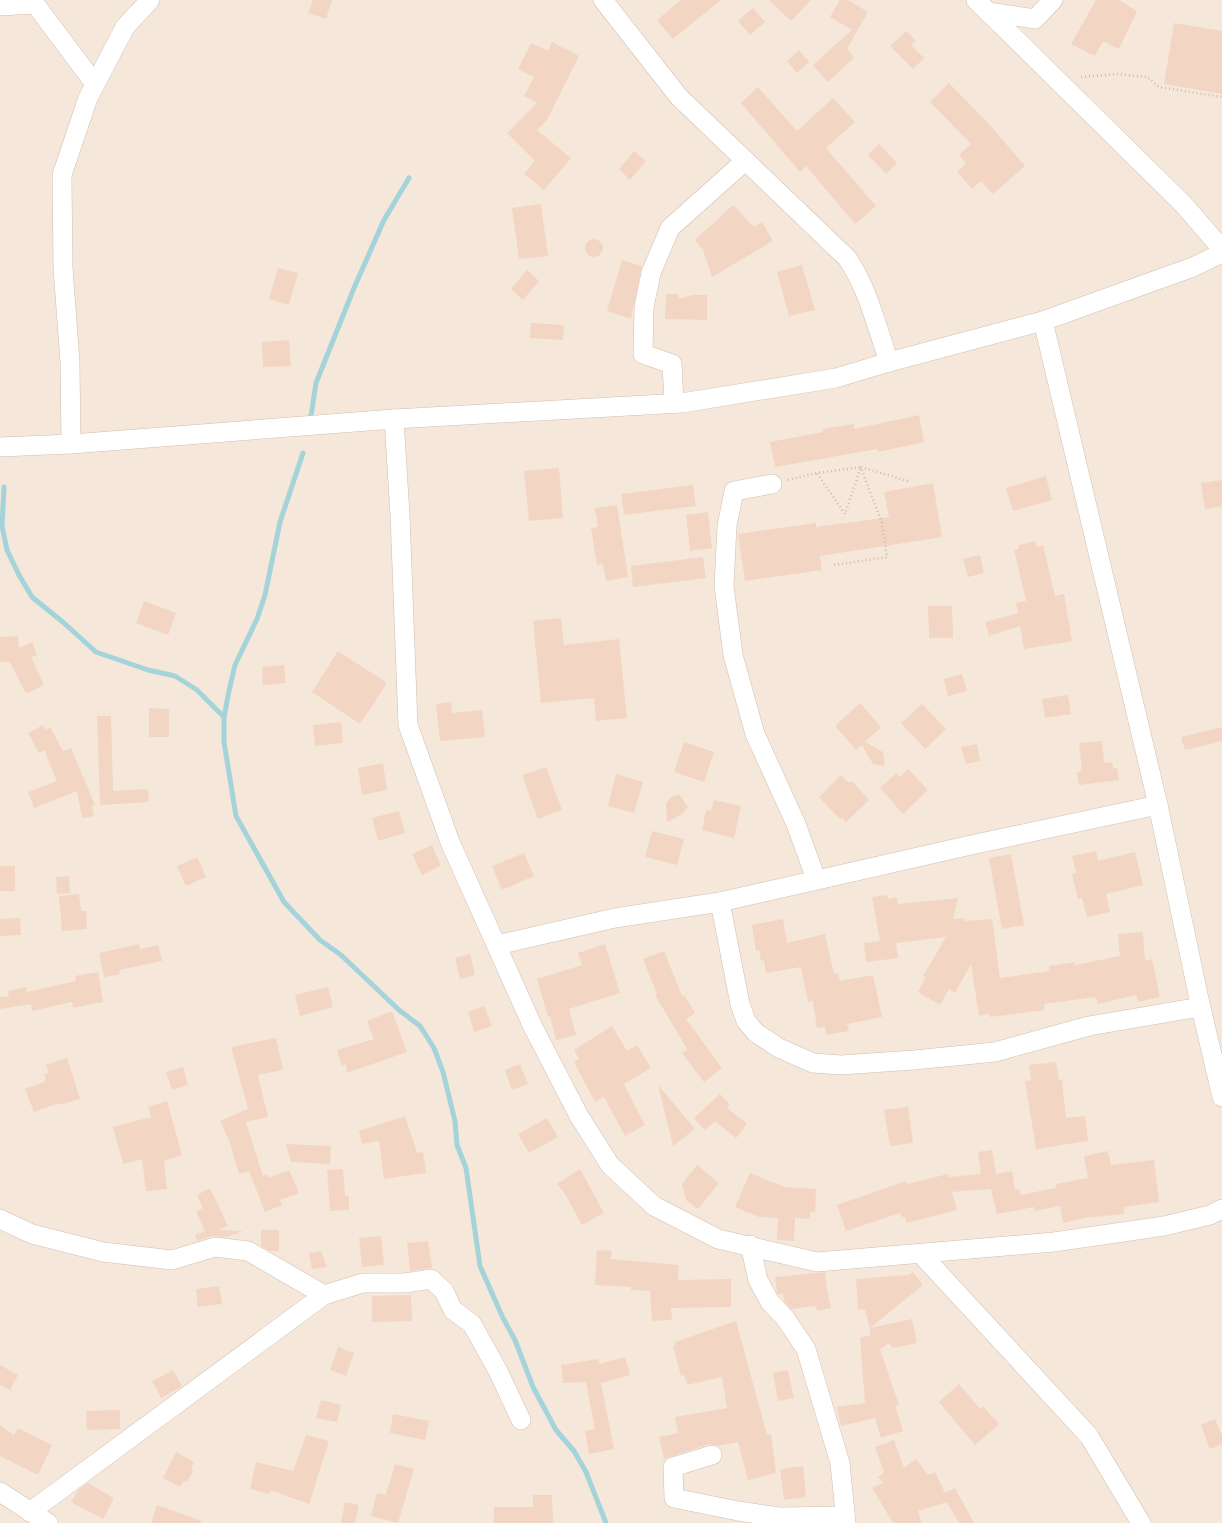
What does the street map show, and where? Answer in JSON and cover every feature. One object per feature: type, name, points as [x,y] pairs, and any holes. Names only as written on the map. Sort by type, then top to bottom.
[{"type":"street","points":[[71,444],[70,362],[63,268],[62,175],[88,98],[95,84],[125,27],[150,0]]},
{"type":"street","points":[[603,0],[679,96],[847,258],[865,292],[889,362]]},
{"type":"street","points":[[982,6],[1035,19],[1053,0]]},
{"type":"street","points":[[0,6],[33,2],[95,84]]},
{"type":"street","points":[[982,6],[1184,205],[1222,249]]},
{"type":"street","points":[[674,403],[672,364],[643,354],[644,307],[651,273],[670,228],[745,161]]},
{"type":"street","points":[[0,447],[71,444],[394,420],[674,403],[836,378],[889,362],[1043,321],[1193,267],[1222,253]]},
{"type":"street","points":[[1043,321],[1158,805],[1200,1007],[1222,1097]]},
{"type":"street","points":[[394,420],[400,515],[408,724],[450,842],[533,1027],[579,1116],[610,1165],[654,1206],[718,1239],[750,1245],[817,1262],[1054,1242],[1164,1226],[1210,1215],[1222,1209]]},
{"type":"street","points":[[772,484],[734,491],[727,526],[724,586],[733,655],[755,734],[796,824],[816,879]]},
{"type":"street","points":[[497,945],[615,918],[720,902],[816,879],[1158,805]]},
{"type":"street","points":[[720,902],[740,1004],[746,1020],[756,1033],[779,1048],[813,1063],[841,1065],[907,1061],[995,1052],[1090,1026],[1200,1007]]},
{"type":"street","points":[[0,1219],[32,1234],[103,1252],[172,1260],[215,1247],[248,1250],[324,1295]]},
{"type":"street","points":[[712,1455],[673,1467],[674,1498],[738,1511],[778,1517],[846,1520],[840,1463],[806,1348],[770,1302],[758,1280],[750,1245]]},
{"type":"street","points":[[921,1254],[1089,1436],[1141,1523]]},
{"type":"street","points":[[30,1512],[324,1295],[363,1284],[431,1279],[444,1291],[453,1310],[472,1324],[498,1371],[521,1420]]},
{"type":"street","points":[[0,1492],[48,1523]]},
{"type":"path","points":[[1056,79],[1117,74],[1147,77],[1159,87],[1222,97]]},
{"type":"path","points":[[817,473],[845,514],[860,467]]},
{"type":"path","points":[[834,565],[887,557],[882,523],[860,467]]},
{"type":"path","points":[[772,484],[817,473],[860,467],[908,481]]},
{"type":"shaded area","points":[[0,0],[1222,0],[1222,1523],[0,1523]]},
{"type":"building","points":[[313,0],[332,0],[326,19],[308,13]]},
{"type":"building","points":[[681,0],[721,0],[673,39],[657,20]]},
{"type":"building","points":[[769,0],[811,0],[791,21]]},
{"type":"building","points":[[840,0],[848,0],[868,12],[847,49],[854,58],[828,82],[813,65],[852,30],[830,17]]},
{"type":"building","points":[[1096,0],[1119,0],[1137,11],[1119,49],[1103,41],[1095,56],[1071,44]]},
{"type":"building","points":[[753,8],[765,22],[750,35],[738,21]]},
{"type":"building","points":[[1174,23],[1222,31],[1222,94],[1164,84]]},
{"type":"building","points":[[906,31],[916,41],[911,45],[924,58],[913,69],[890,46]]},
{"type":"building","points":[[552,42],[579,56],[547,120],[537,130],[571,158],[544,190],[524,174],[535,161],[507,133],[537,103],[524,96],[534,77],[518,69],[531,43],[548,51]]},
{"type":"building","points":[[799,50],[809,62],[797,73],[787,61]]},
{"type":"building","points":[[949,83],[988,123],[1025,166],[993,194],[981,181],[972,189],[957,171],[966,164],[959,155],[971,144],[930,102]]},
{"type":"building","points":[[758,87],[797,131],[833,98],[855,122],[826,148],[876,206],[855,224],[806,166],[800,172],[741,103]]},
{"type":"building","points":[[879,144],[897,163],[886,174],[868,155]]},
{"type":"building","points":[[634,151],[646,161],[630,180],[619,169]]},
{"type":"building","points":[[541,204],[548,256],[519,259],[512,208]]},
{"type":"building","points":[[733,205],[754,227],[762,222],[773,241],[712,277],[703,250],[695,240]]},
{"type":"building","points":[[590,239],[598,239],[603,244],[601,255],[598,257],[590,257],[585,252],[585,244]]},
{"type":"building","points":[[622,260],[642,266],[631,319],[607,311]]},
{"type":"building","points":[[802,265],[815,310],[789,316],[777,272]]},
{"type":"building","points":[[278,268],[298,273],[289,305],[269,299]]},
{"type":"building","points":[[527,270],[539,281],[523,300],[511,289]]},
{"type":"building","points":[[666,294],[678,294],[679,299],[692,295],[707,295],[707,320],[665,319]]},
{"type":"building","points":[[531,323],[564,325],[563,340],[530,338]]},
{"type":"building","points":[[289,340],[291,366],[263,367],[262,342]]},
{"type":"building","points":[[919,415],[924,442],[878,452],[877,449],[775,467],[770,442],[823,432],[822,429],[854,424],[854,429]]},
{"type":"building","points":[[559,468],[563,518],[529,521],[524,471]]},
{"type":"building","points":[[1046,476],[1052,500],[1013,511],[1006,488]]},
{"type":"building","points":[[1222,480],[1222,506],[1205,509],[1201,483]]},
{"type":"building","points":[[933,483],[942,537],[820,556],[822,570],[745,581],[738,534],[816,523],[816,527],[889,517],[884,492]]},
{"type":"building","points":[[693,485],[696,506],[624,515],[621,494]]},
{"type":"building","points":[[617,505],[628,577],[606,581],[603,564],[597,565],[591,528],[598,527],[595,508]]},
{"type":"building","points":[[708,512],[712,548],[690,551],[686,515]]},
{"type":"building","points":[[1035,541],[1037,547],[1043,545],[1055,596],[1064,594],[1072,641],[1024,649],[1020,626],[989,636],[985,622],[1018,613],[1016,603],[1026,601],[1014,550],[1019,549],[1018,545]]},
{"type":"building","points":[[980,555],[984,573],[968,577],[963,559]]},
{"type":"building","points":[[703,557],[706,578],[633,587],[631,566]]},
{"type":"building","points":[[144,601],[176,613],[168,635],[136,623]]},
{"type":"building","points":[[928,606],[952,606],[953,638],[929,638]]},
{"type":"building","points":[[561,618],[564,645],[619,639],[627,718],[596,721],[594,698],[541,703],[533,621]]},
{"type":"building","points":[[18,636],[19,648],[32,642],[37,655],[31,657],[44,685],[26,694],[10,662],[0,662],[0,637]]},
{"type":"building","points":[[338,651],[387,683],[360,724],[312,692]]},
{"type":"building","points":[[284,665],[286,683],[263,685],[262,667]]},
{"type":"building","points":[[962,674],[967,691],[948,696],[944,679]]},
{"type":"building","points":[[1068,695],[1071,714],[1045,718],[1042,699]]},
{"type":"building","points":[[451,702],[452,713],[482,710],[485,737],[440,741],[436,704]]},
{"type":"building","points":[[860,703],[881,727],[865,742],[883,752],[885,766],[873,764],[862,745],[856,750],[835,726]]},
{"type":"building","points":[[922,704],[946,729],[925,749],[901,723]]},
{"type":"building","points":[[149,708],[169,709],[169,737],[149,737]]},
{"type":"building","points":[[97,716],[111,716],[113,791],[148,789],[149,802],[100,805]]},
{"type":"building","points":[[341,722],[343,743],[315,746],[313,725]]},
{"type":"building","points":[[43,725],[46,730],[50,727],[63,751],[71,748],[95,805],[92,805],[94,816],[82,818],[77,791],[34,808],[28,792],[57,781],[44,750],[39,753],[28,733]]},
{"type":"building","points":[[1222,727],[1222,741],[1185,750],[1181,737]]},
{"type":"building","points":[[1102,741],[1104,763],[1112,762],[1113,768],[1117,768],[1119,780],[1079,785],[1077,772],[1082,771],[1079,743]]},
{"type":"building","points":[[684,742],[714,752],[704,782],[674,772]]},
{"type":"building","points":[[977,744],[980,761],[966,764],[961,747]]},
{"type":"building","points":[[383,763],[387,790],[362,795],[358,768]]},
{"type":"building","points":[[546,767],[562,810],[538,819],[522,775]]},
{"type":"building","points":[[908,769],[928,790],[903,814],[880,788],[897,773],[899,777]]},
{"type":"building","points":[[616,774],[643,782],[634,813],[608,806]]},
{"type":"building","points":[[841,775],[849,783],[852,781],[869,800],[846,822],[842,818],[840,819],[819,797]]},
{"type":"building","points":[[679,794],[688,807],[681,815],[667,822],[666,803],[670,798]]},
{"type":"building","points":[[714,800],[741,806],[734,838],[702,830],[706,810],[711,811]]},
{"type":"building","points":[[399,811],[405,833],[378,841],[372,818]]},
{"type":"building","points":[[652,831],[684,839],[677,865],[645,857]]},
{"type":"building","points":[[432,845],[441,866],[422,875],[412,854]]},
{"type":"building","points":[[1096,851],[1098,861],[1135,852],[1143,885],[1106,894],[1110,912],[1087,917],[1082,898],[1078,899],[1072,874],[1076,873],[1072,856]]},
{"type":"building","points":[[524,853],[534,876],[502,890],[492,866]]},
{"type":"building","points":[[1011,854],[1024,925],[1002,929],[989,858]]},
{"type":"building","points":[[197,857],[206,877],[186,886],[177,866]]},
{"type":"building","points":[[0,866],[15,866],[15,891],[0,891]]},
{"type":"building","points":[[69,876],[70,893],[57,894],[56,877]]},
{"type":"building","points":[[79,894],[81,911],[86,911],[87,929],[62,931],[59,896]]},
{"type":"building","points":[[887,895],[888,899],[897,897],[898,904],[958,898],[953,919],[964,918],[964,921],[992,919],[1000,978],[1049,971],[1049,966],[1075,962],[1075,965],[1120,956],[1118,934],[1143,932],[1145,961],[1152,959],[1160,997],[1138,1002],[1136,995],[1098,1004],[1096,997],[1044,1004],[1045,1010],[990,1017],[989,1014],[979,1016],[971,964],[955,993],[949,989],[940,1005],[918,992],[926,977],[923,976],[946,937],[896,943],[898,958],[866,962],[864,943],[880,941],[872,897]]},
{"type":"building","points":[[20,918],[21,935],[0,936],[0,919]]},
{"type":"building","points":[[783,919],[787,943],[825,934],[834,974],[838,973],[840,981],[873,975],[882,1017],[847,1024],[849,1031],[826,1035],[825,1027],[817,1028],[813,1001],[808,1002],[801,967],[766,973],[764,960],[761,961],[759,950],[756,951],[752,925]]},
{"type":"building","points":[[139,944],[140,949],[158,945],[162,961],[119,970],[120,974],[104,977],[99,953]]},
{"type":"building","points":[[605,944],[620,993],[569,1009],[576,1035],[556,1040],[550,1016],[548,1017],[537,979],[582,965],[578,953]]},
{"type":"building","points":[[664,951],[682,996],[684,995],[695,1013],[686,1019],[722,1068],[704,1082],[682,1053],[687,1050],[686,1047],[655,995],[657,994],[643,959]]},
{"type":"building","points":[[470,954],[475,975],[460,979],[455,958]]},
{"type":"building","points":[[98,972],[103,1002],[73,1008],[72,1002],[32,1011],[31,1004],[0,1009],[0,997],[9,996],[8,991],[26,987],[27,992],[76,981],[75,976]]},
{"type":"building","points":[[328,987],[333,1007],[300,1016],[295,995]]},
{"type":"building","points":[[484,1006],[492,1026],[474,1032],[468,1012]]},
{"type":"building","points":[[392,1011],[407,1052],[347,1073],[346,1064],[342,1066],[337,1050],[374,1039],[367,1021]]},
{"type":"building","points":[[612,1026],[627,1051],[637,1045],[651,1068],[624,1084],[645,1125],[625,1136],[604,1097],[595,1102],[574,1062],[579,1059],[574,1050]]},
{"type":"building","points":[[276,1038],[283,1070],[258,1075],[268,1117],[246,1122],[263,1176],[267,1174],[268,1178],[289,1170],[299,1193],[280,1200],[282,1205],[265,1212],[249,1171],[239,1174],[229,1140],[220,1121],[248,1109],[231,1047]]},
{"type":"building","points":[[67,1058],[80,1099],[60,1105],[59,1103],[34,1112],[25,1089],[46,1081],[44,1074],[49,1073],[46,1065]]},
{"type":"building","points":[[1056,1062],[1059,1080],[1062,1080],[1066,1118],[1085,1116],[1088,1141],[1036,1149],[1025,1081],[1031,1080],[1029,1065]]},
{"type":"building","points":[[520,1064],[528,1084],[512,1090],[505,1070]]},
{"type":"building","points":[[183,1067],[188,1085],[172,1090],[166,1072]]},
{"type":"building","points":[[658,1085],[695,1129],[673,1146]]},
{"type":"building","points":[[720,1094],[730,1105],[727,1108],[747,1124],[736,1138],[715,1121],[705,1130],[694,1118]]},
{"type":"building","points":[[167,1101],[182,1155],[164,1161],[167,1189],[146,1191],[142,1159],[123,1164],[113,1127],[151,1117],[148,1107]]},
{"type":"building","points":[[908,1107],[913,1143],[890,1146],[884,1110]]},
{"type":"building","points":[[405,1116],[417,1153],[423,1152],[426,1173],[384,1179],[379,1141],[362,1144],[359,1131]]},
{"type":"building","points":[[547,1118],[558,1137],[529,1153],[518,1134]]},
{"type":"building","points":[[286,1144],[331,1146],[330,1164],[291,1162]]},
{"type":"building","points":[[992,1150],[996,1174],[1012,1171],[1015,1190],[1019,1189],[1020,1195],[1056,1188],[1056,1184],[1088,1178],[1084,1156],[1108,1151],[1111,1165],[1154,1160],[1159,1202],[1124,1207],[1124,1214],[1085,1218],[1063,1223],[1060,1206],[1035,1211],[1034,1207],[997,1214],[991,1189],[952,1192],[957,1210],[907,1223],[905,1217],[902,1217],[900,1213],[846,1231],[837,1205],[906,1181],[907,1184],[948,1174],[949,1177],[981,1174],[978,1152]]},
{"type":"building","points":[[697,1165],[719,1183],[698,1209],[686,1200],[682,1184]]},
{"type":"building","points":[[343,1169],[345,1196],[349,1196],[349,1210],[330,1211],[327,1170]]},
{"type":"building","points":[[580,1169],[604,1213],[582,1225],[565,1194],[557,1184]]},
{"type":"building","points":[[750,1173],[784,1187],[816,1189],[815,1212],[810,1212],[810,1219],[795,1218],[794,1241],[777,1240],[778,1218],[759,1217],[735,1207]]},
{"type":"building","points":[[210,1188],[228,1226],[218,1230],[243,1231],[227,1237],[212,1236],[197,1241],[195,1235],[205,1231],[196,1212],[203,1208],[197,1195]]},
{"type":"building","points":[[261,1230],[279,1230],[279,1251],[269,1251],[261,1246]]},
{"type":"building","points":[[381,1236],[384,1265],[362,1267],[359,1238]]},
{"type":"building","points":[[428,1241],[432,1268],[410,1271],[407,1243]]},
{"type":"building","points":[[597,1250],[612,1251],[611,1259],[679,1265],[678,1280],[731,1279],[731,1307],[671,1308],[672,1320],[652,1321],[650,1291],[631,1290],[631,1287],[595,1285]]},
{"type":"building","points":[[321,1251],[327,1267],[312,1269],[309,1253]]},
{"type":"building","points":[[825,1272],[831,1308],[817,1311],[816,1306],[791,1309],[784,1301],[783,1293],[778,1294],[777,1292],[775,1277]]},
{"type":"building","points":[[913,1272],[923,1285],[870,1328],[912,1319],[917,1343],[893,1348],[889,1343],[880,1349],[899,1405],[895,1406],[903,1431],[881,1438],[875,1418],[841,1426],[837,1407],[865,1403],[860,1338],[871,1335],[865,1309],[858,1310],[856,1279],[909,1275]]},
{"type":"building","points":[[219,1286],[222,1304],[198,1307],[196,1289]]},
{"type":"building","points":[[411,1295],[412,1321],[372,1322],[372,1296]]},
{"type":"building","points":[[736,1321],[767,1435],[771,1434],[776,1473],[748,1480],[738,1442],[718,1446],[709,1444],[664,1459],[659,1437],[678,1433],[675,1417],[727,1408],[722,1377],[687,1385],[684,1375],[681,1376],[673,1346],[676,1345],[675,1342]]},
{"type":"building","points":[[338,1347],[354,1353],[346,1376],[330,1370]]},
{"type":"building","points":[[625,1357],[630,1375],[601,1383],[614,1449],[589,1454],[585,1431],[595,1429],[586,1382],[563,1383],[561,1365],[598,1359],[600,1364]]},
{"type":"building","points":[[0,1365],[18,1375],[10,1390],[0,1385]]},
{"type":"building","points":[[173,1370],[182,1386],[161,1398],[152,1381]]},
{"type":"building","points":[[788,1370],[794,1398],[778,1401],[773,1373]]},
{"type":"building","points":[[959,1384],[980,1409],[983,1406],[999,1424],[975,1445],[939,1402]]},
{"type":"building","points":[[321,1400],[341,1405],[337,1422],[316,1418]]},
{"type":"building","points":[[120,1410],[120,1429],[87,1430],[86,1411]]},
{"type":"building","points":[[393,1414],[429,1421],[425,1440],[390,1433]]},
{"type":"building","points":[[1215,1419],[1222,1436],[1222,1444],[1210,1449],[1201,1425]]},
{"type":"building","points":[[0,1425],[14,1435],[18,1428],[52,1445],[38,1475],[0,1456]]},
{"type":"building","points":[[306,1435],[329,1441],[309,1504],[270,1490],[269,1494],[250,1489],[256,1462],[293,1471]]},
{"type":"building","points":[[894,1440],[904,1468],[916,1459],[928,1475],[935,1472],[945,1493],[955,1488],[974,1523],[959,1523],[947,1502],[918,1511],[922,1523],[893,1523],[872,1488],[883,1483],[878,1477],[884,1472],[875,1447]]},
{"type":"building","points":[[176,1452],[194,1462],[191,1470],[193,1471],[187,1482],[184,1481],[180,1487],[163,1478]]},
{"type":"building","points":[[395,1464],[414,1469],[398,1523],[371,1516],[377,1493],[386,1495]]},
{"type":"building","points":[[803,1466],[806,1497],[784,1500],[780,1469]]},
{"type":"building","points":[[88,1483],[114,1498],[103,1519],[71,1502],[78,1490]]},
{"type":"building","points":[[533,1495],[552,1495],[553,1523],[494,1523],[494,1507],[533,1507]]},
{"type":"building","points":[[345,1502],[359,1505],[355,1523],[341,1523]]},
{"type":"building","points":[[157,1505],[201,1521],[201,1523],[151,1523]]},
{"type":"waterway","points":[[311,416],[316,383],[354,288],[384,220],[409,178]]},
{"type":"waterway","points":[[303,453],[280,522],[265,595],[257,619],[235,665],[224,717],[224,742],[236,816],[284,902],[320,940],[341,955],[399,1010],[420,1026],[434,1048],[443,1072],[455,1121],[457,1145],[466,1168],[480,1266],[503,1318],[515,1340],[533,1387],[556,1430],[574,1451],[586,1472],[606,1523]]},
{"type":"waterway","points":[[4,487],[2,526],[7,550],[32,597],[96,652],[148,670],[175,676],[197,690],[224,717]]}]
